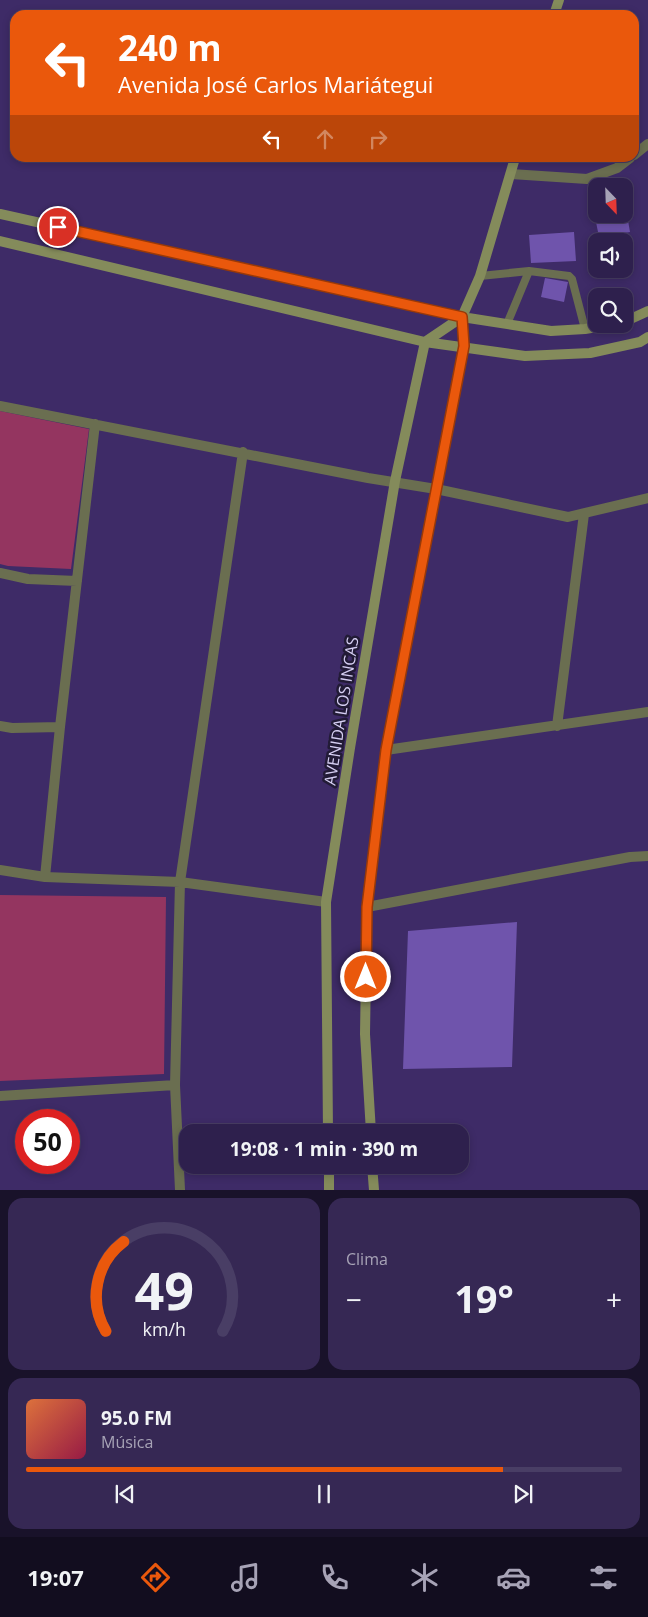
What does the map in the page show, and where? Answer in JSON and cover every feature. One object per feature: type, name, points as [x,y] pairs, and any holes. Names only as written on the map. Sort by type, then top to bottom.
[{"type":"main road","points":[[371,1124],[365,1034],[367,907],[386,750],[464,346],[462,317],[480,276],[514,162]]},
{"type":"main road","points":[[0,214],[462,317],[551,332],[588,328]]},
{"type":"main road","points":[[0,241],[426,342],[525,356],[590,353],[640,342],[648,337]]},
{"type":"main road","points":[[633,318],[648,311]]},
{"type":"main road","points":[[426,342],[462,317]]},
{"type":"main road","name":"AVENIDA LOS INCAS","points":[[328,1124],[326,902],[395,481],[426,342]]},
{"type":"main road","points":[[329,1174],[330,1190]]},
{"type":"main road","points":[[373,1174],[374,1190]]},
{"type":"street","points":[[512,174],[587,179],[617,168],[625,162]]},
{"type":"street","points":[[0,406],[243,452],[368,478],[436,489],[568,517],[648,498]]},
{"type":"street","points":[[45,877],[60,726],[95,424]]},
{"type":"street","points":[[180,1190],[175,1085],[180,882],[243,452]]},
{"type":"street","points":[[557,726],[584,514]]},
{"type":"street","points":[[0,573],[28,579],[77,582]]},
{"type":"street","points":[[386,750],[648,712]]},
{"type":"street","points":[[0,726],[12,728],[60,726]]},
{"type":"street","points":[[367,907],[648,856]]},
{"type":"street","points":[[0,870],[45,877],[180,882],[326,902]]},
{"type":"street","points":[[0,1096],[175,1085]]},
{"type":"lane","points":[[507,324],[529,271]]},
{"type":"lane","points":[[480,276],[529,271],[569,276],[572,279],[585,329]]},
{"type":"shaded area","points":[[0,411],[89,429],[71,569],[0,564]]},
{"type":"shaded area","points":[[0,895],[166,897],[164,1074],[0,1081]]},
{"type":"building","points":[[596,223],[628,223],[630,232],[598,233]]},
{"type":"building","points":[[574,232],[576,261],[531,263],[529,235]]},
{"type":"building","points":[[545,278],[568,282],[564,302],[541,297]]},
{"type":"building","points":[[517,922],[512,1067],[403,1069],[408,931]]},
{"type":"route","points":[[58,227],[462,317],[464,346],[386,750],[367,907],[366,977]]}]
